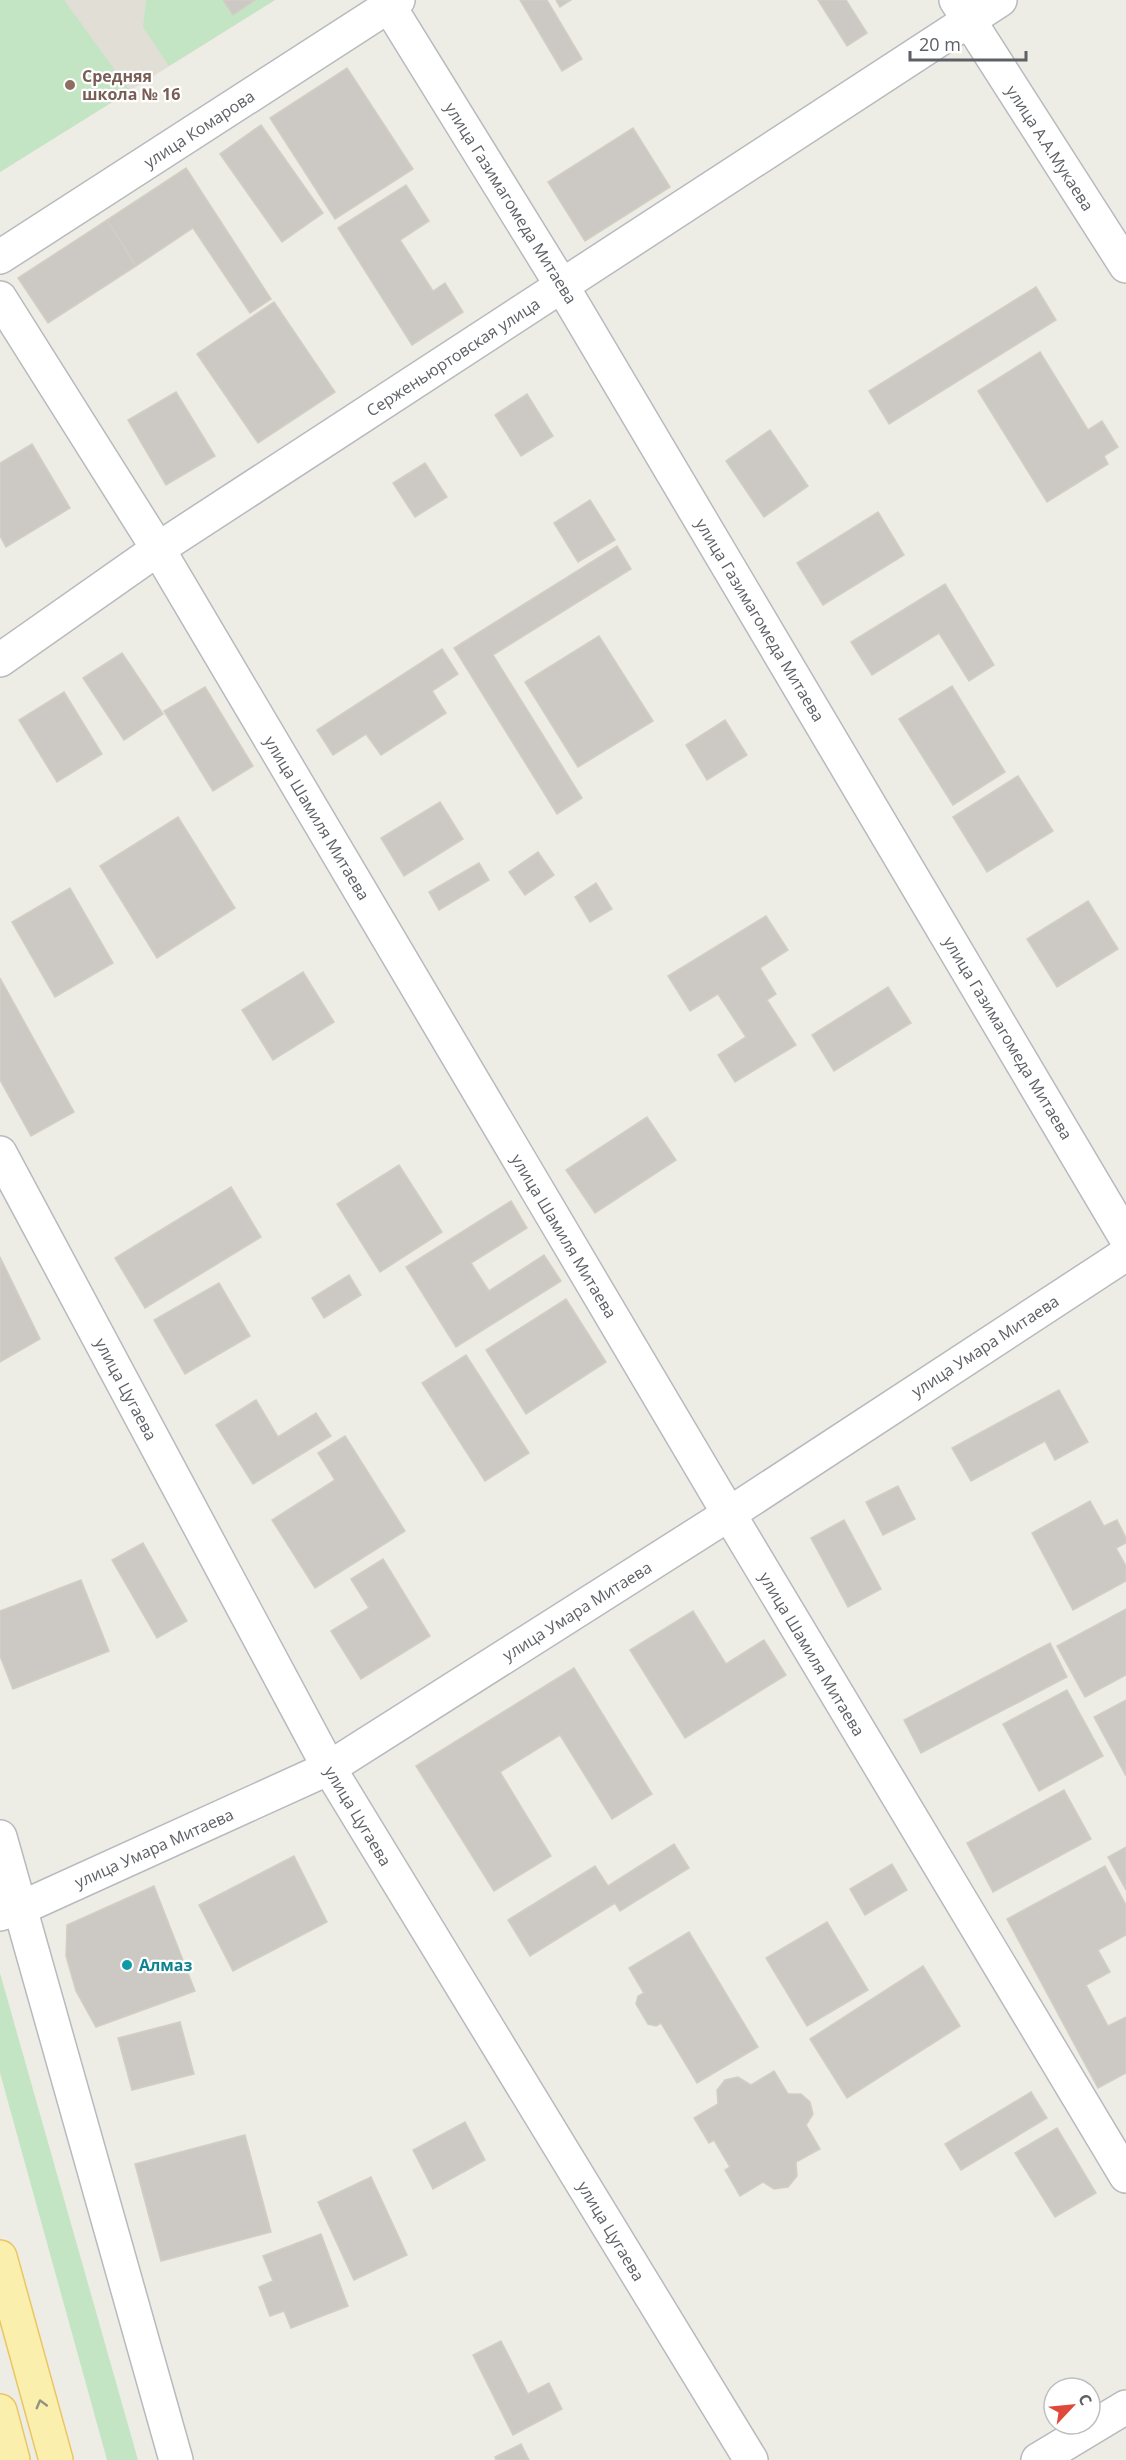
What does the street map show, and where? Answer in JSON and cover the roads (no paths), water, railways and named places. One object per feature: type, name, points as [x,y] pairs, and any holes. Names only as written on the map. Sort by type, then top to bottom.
[{"type":"main road","points":[[0,2257],[56,2460]]},
{"type":"main road","points":[[0,2411],[14,2460]]},
{"type":"street","name":"Серженьюртовская улица","points":[[0,660],[158,549],[562,286],[962,10],[1000,0]]},
{"type":"street","name":"улица Комарова","points":[[0,257],[393,3]]},
{"type":"street","name":"улица Газимагомеда Митаева","points":[[393,3],[1126,1238]]},
{"type":"street","name":"улица А.А.Мукаева","points":[[962,10],[1126,266]]},
{"type":"street","name":"улица Шамиля Митаева","points":[[0,298],[158,549],[729,1514],[1126,2176]]},
{"type":"street","name":"улица Цугаева","points":[[0,1153],[329,1768],[751,2460]]},
{"type":"street","name":"улица Умара Митаева","points":[[10,1911],[329,1768],[729,1514],[1126,1254]]},
{"type":"street","points":[[0,1837],[10,1911],[176,2460]]},
{"type":"street","points":[[1038,2460],[1126,2407]]},
{"type":"place","name":"Средняя школа № 16","points":[[70,85]]},
{"type":"place","name":"Алмаз","points":[[127,1965]]}]
